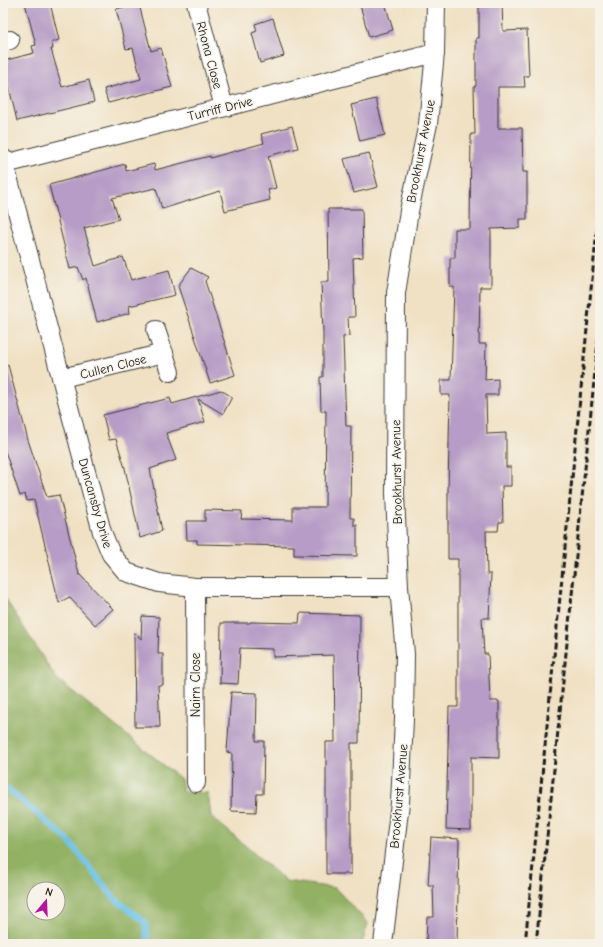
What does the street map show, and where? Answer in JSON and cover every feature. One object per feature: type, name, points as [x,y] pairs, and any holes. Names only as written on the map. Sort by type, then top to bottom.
[{"type":"street","name":"Rhona Close","points":[[196,3],[224,107]]},
{"type":"street","name":"Brookhurst Avenue","points":[[383,944],[400,803],[404,718],[405,654],[399,587],[395,477],[396,294],[409,211],[428,124],[435,53],[436,3]]},
{"type":"street","name":"Turriff Drive","points":[[4,161],[435,53]]},
{"type":"street","name":"Duncansby Drive","points":[[4,161],[102,532],[111,554],[126,572],[159,583],[195,587],[399,587]]},
{"type":"street","name":"Cullen Close","points":[[156,330],[170,372]]},
{"type":"street","name":"Cullen Close","points":[[62,378],[164,353]]},
{"type":"street","name":"Nairn Close","points":[[195,587],[196,783]]},
{"type":"green space","points":[[3,595],[56,678],[181,779],[183,792],[208,793],[211,816],[286,881],[335,888],[368,923],[362,944],[3,944]]},
{"type":"building","points":[[25,3],[50,3],[59,40],[52,42],[53,49],[51,49],[62,87],[89,80],[94,102],[17,121],[3,61],[34,53],[32,46],[36,45]]},
{"type":"building","points":[[369,3],[385,3],[393,30],[369,37],[360,5]]},
{"type":"building","points":[[479,3],[502,3],[503,31],[527,30],[529,76],[524,76],[525,87],[498,87],[498,128],[522,128],[523,172],[527,172],[527,219],[520,219],[520,228],[491,229],[491,287],[480,287],[479,344],[486,344],[485,380],[498,379],[498,395],[486,395],[487,434],[506,433],[506,467],[511,467],[511,486],[502,486],[503,522],[499,522],[498,531],[486,531],[487,574],[491,574],[489,618],[482,618],[484,654],[488,654],[490,701],[499,701],[499,758],[471,757],[471,830],[446,829],[449,707],[458,707],[458,559],[448,559],[450,395],[441,395],[441,380],[451,380],[454,287],[450,287],[450,258],[455,258],[455,229],[470,229],[471,134],[475,134],[474,86],[476,86],[476,38],[479,38]]},
{"type":"building","points":[[139,4],[151,51],[161,48],[172,87],[108,103],[104,89],[141,79],[133,48],[126,49],[116,9]]},
{"type":"building","points":[[273,18],[284,56],[260,63],[252,33],[257,31],[255,24]]},
{"type":"building","points":[[376,99],[385,135],[360,141],[351,105]]},
{"type":"building","points":[[292,126],[298,148],[268,156],[276,188],[268,190],[270,200],[225,211],[220,191],[162,209],[156,188],[112,198],[119,219],[84,228],[95,266],[123,257],[131,280],[169,270],[175,295],[129,306],[130,313],[97,322],[86,278],[83,280],[78,267],[70,269],[49,185],[125,164],[126,171],[154,164],[155,170],[210,156],[210,158],[264,143],[261,134]]},
{"type":"building","points":[[369,153],[378,187],[354,193],[344,159]]},
{"type":"building","points":[[328,209],[362,209],[363,257],[353,258],[355,317],[348,317],[349,336],[343,337],[346,426],[351,426],[350,518],[354,518],[354,525],[357,525],[357,556],[294,555],[294,546],[197,544],[197,540],[187,540],[186,521],[205,521],[205,510],[242,511],[241,519],[293,520],[293,507],[325,507],[326,411],[321,411],[320,377],[323,377],[321,282],[329,282]]},
{"type":"building","points":[[191,268],[208,277],[205,281],[235,375],[210,383],[178,286]]},
{"type":"building","points":[[3,365],[8,365],[28,440],[47,497],[59,495],[79,574],[113,609],[95,625],[69,597],[59,603],[34,500],[27,501],[25,494],[20,496],[3,445]]},
{"type":"building","points":[[221,390],[232,397],[223,414],[198,399],[205,422],[166,433],[176,460],[150,469],[162,531],[140,538],[125,468],[116,439],[109,440],[103,415],[170,398],[172,404]]},
{"type":"building","points":[[300,613],[360,615],[359,743],[351,743],[351,874],[326,874],[326,742],[335,742],[334,655],[273,657],[273,649],[240,648],[238,684],[220,683],[221,623],[299,623]]},
{"type":"building","points":[[142,616],[159,617],[158,654],[163,654],[163,685],[158,685],[160,727],[135,727],[134,632],[141,639]]},
{"type":"building","points":[[231,692],[257,693],[256,741],[264,741],[263,794],[257,794],[256,812],[231,811],[232,753],[227,752]]},
{"type":"building","points":[[431,837],[459,839],[457,944],[426,944],[427,917],[434,917],[433,885],[428,885]]},
{"type":"waterway","points":[[3,785],[67,839],[115,899],[145,922],[148,944]]},
{"type":"railway","points":[[525,944],[600,200]]},
{"type":"railway","points":[[536,944],[600,323]]}]
